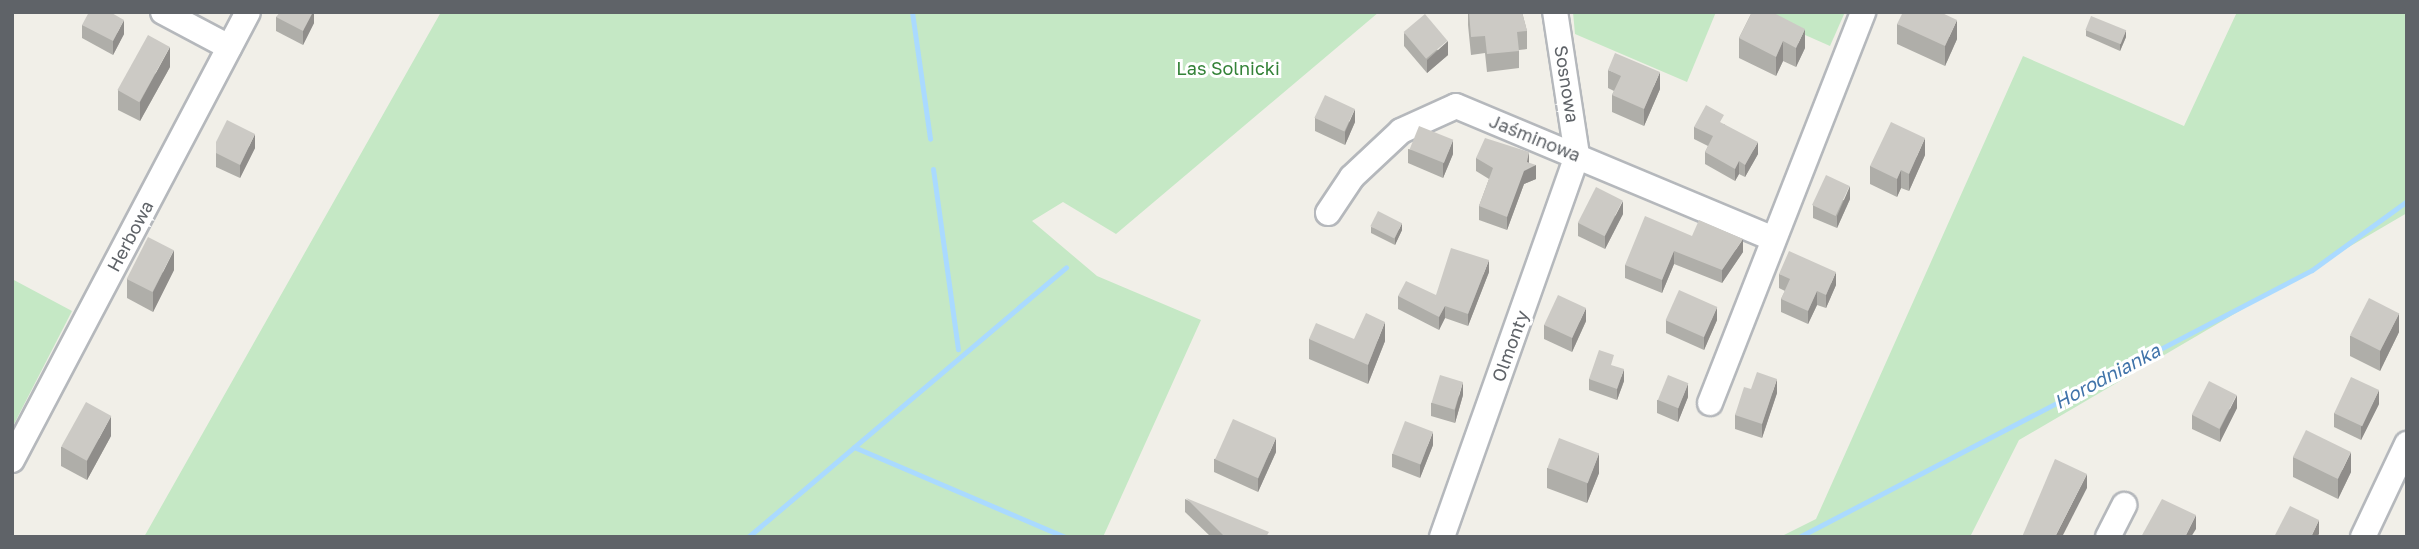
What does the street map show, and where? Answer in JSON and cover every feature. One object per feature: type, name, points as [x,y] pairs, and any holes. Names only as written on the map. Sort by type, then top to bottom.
[{"type":"street","points":[[163,12],[229,47]]},
{"type":"street","name":"Herbowa","points":[[12,460],[248,12]]},
{"type":"street","name":"Sosnowa","points":[[1555,12],[1577,155]]},
{"type":"street","points":[[1710,403],[1772,238],[1863,12]]},
{"type":"street","name":"Jaśminowa","points":[[1328,213],[1352,177],[1401,131],[1456,106],[1772,238]]},
{"type":"street","name":"Olmonty","points":[[1442,537],[1577,155]]},
{"type":"street","points":[[2363,537],[2407,444]]},
{"type":"street","points":[[2108,537],[2124,505]]},
{"type":"green space","name":"Las Solnicki","points":[[441,12],[1379,12],[1116,234],[1063,202],[1032,221],[1097,276],[1201,320],[1103,537],[144,537]]},
{"type":"green space","points":[[1573,12],[1716,12],[1687,82],[1575,34]]},
{"type":"green space","points":[[1753,12],[1845,12],[1830,46]]},
{"type":"green space","points":[[2237,12],[2407,12],[2407,213],[2019,440],[1970,537],[1780,537],[1816,519],[2023,56],[2184,126]]},
{"type":"green space","points":[[12,279],[72,311],[12,428]]},
{"type":"building","points":[[89,12],[110,12],[124,20],[113,41],[82,25]]},
{"type":"building","points":[[280,12],[313,12],[303,31],[276,17]]},
{"type":"building","points":[[1469,12],[1522,12],[1527,31],[1517,32],[1519,51],[1487,54],[1485,36],[1471,37]]},
{"type":"building","points":[[1752,12],[1772,12],[1805,29],[1796,48],[1783,41],[1776,57],[1739,38]]},
{"type":"building","points":[[1903,12],[1940,12],[1957,20],[1945,46],[1897,24]]},
{"type":"building","points":[[1425,14],[1447,41],[1426,59],[1404,32]]},
{"type":"building","points":[[2091,16],[2126,30],[2121,44],[2085,30]]},
{"type":"building","points":[[148,35],[170,47],[139,102],[117,90]]},
{"type":"building","points":[[1615,53],[1660,72],[1644,109],[1612,95],[1621,76],[1608,70]]},
{"type":"building","points":[[1325,95],[1355,109],[1344,132],[1314,118]]},
{"type":"building","points":[[1706,105],[1724,115],[1720,122],[1758,142],[1745,165],[1739,161],[1735,169],[1705,152],[1713,136],[1694,127]]},
{"type":"building","points":[[227,120],[255,134],[240,165],[216,153],[216,142]]},
{"type":"building","points":[[1891,122],[1925,138],[1909,174],[1901,170],[1897,179],[1870,166]]},
{"type":"building","points":[[1419,126],[1453,140],[1444,163],[1410,149]]},
{"type":"building","points":[[1485,138],[1529,152],[1527,162],[1536,165],[1524,171],[1507,217],[1479,206],[1493,168],[1476,158]]},
{"type":"building","points":[[1826,175],[1850,186],[1836,216],[1812,205]]},
{"type":"building","points":[[1596,187],[1623,201],[1605,236],[1578,223]]},
{"type":"building","points":[[1378,211],[1402,223],[1394,238],[1370,226]]},
{"type":"building","points":[[1645,216],[1692,236],[1699,220],[1743,239],[1722,270],[1674,251],[1662,280],[1625,265]]},
{"type":"building","points":[[148,237],[174,250],[153,292],[127,279]]},
{"type":"building","points":[[1451,248],[1489,260],[1468,314],[1445,306],[1439,317],[1398,296],[1406,281],[1436,295]]},
{"type":"building","points":[[1789,251],[1836,272],[1826,295],[1817,291],[1808,311],[1781,299],[1790,279],[1779,274]]},
{"type":"building","points":[[1679,290],[1717,307],[1704,337],[1666,320]]},
{"type":"building","points":[[1558,295],[1586,308],[1572,338],[1544,325]]},
{"type":"building","points":[[2369,298],[2399,313],[2380,351],[2350,335]]},
{"type":"building","points":[[1366,313],[1385,322],[1368,365],[1309,339],[1316,323],[1354,339]]},
{"type":"building","points":[[1599,350],[1614,355],[1611,365],[1624,369],[1617,389],[1589,379]]},
{"type":"building","points":[[1757,372],[1777,379],[1762,424],[1735,415],[1744,387],[1751,389]]},
{"type":"building","points":[[1440,375],[1463,382],[1454,410],[1432,403]]},
{"type":"building","points":[[1668,375],[1688,383],[1678,408],[1658,400]]},
{"type":"building","points":[[2351,377],[2379,390],[2362,426],[2334,413]]},
{"type":"building","points":[[2209,381],[2237,395],[2219,429],[2192,415]]},
{"type":"building","points":[[86,402],[111,416],[87,461],[61,447]]},
{"type":"building","points":[[1233,419],[1276,438],[1258,478],[1215,459]]},
{"type":"building","points":[[1405,421],[1433,432],[1420,464],[1392,454]]},
{"type":"building","points":[[2306,430],[2351,452],[2338,479],[2293,457]]},
{"type":"building","points":[[1559,438],[1599,453],[1588,483],[1548,468]]},
{"type":"building","points":[[2055,459],[2087,474],[2055,537],[2022,537]]},
{"type":"building","points":[[1186,498],[1269,532],[1266,537],[1225,537]]},
{"type":"building","points":[[2162,499],[2196,515],[2185,537],[2141,537]]},
{"type":"building","points":[[2290,506],[2319,520],[2311,537],[2274,537]]},
{"type":"waterway","points":[[912,12],[930,139]]},
{"type":"waterway","points":[[933,169],[958,349]]},
{"type":"waterway","name":"Horodnianka","points":[[1799,537],[2312,270],[2407,201]]},
{"type":"waterway","points":[[748,537],[1066,267]]},
{"type":"waterway","points":[[854,447],[1065,537]]}]
